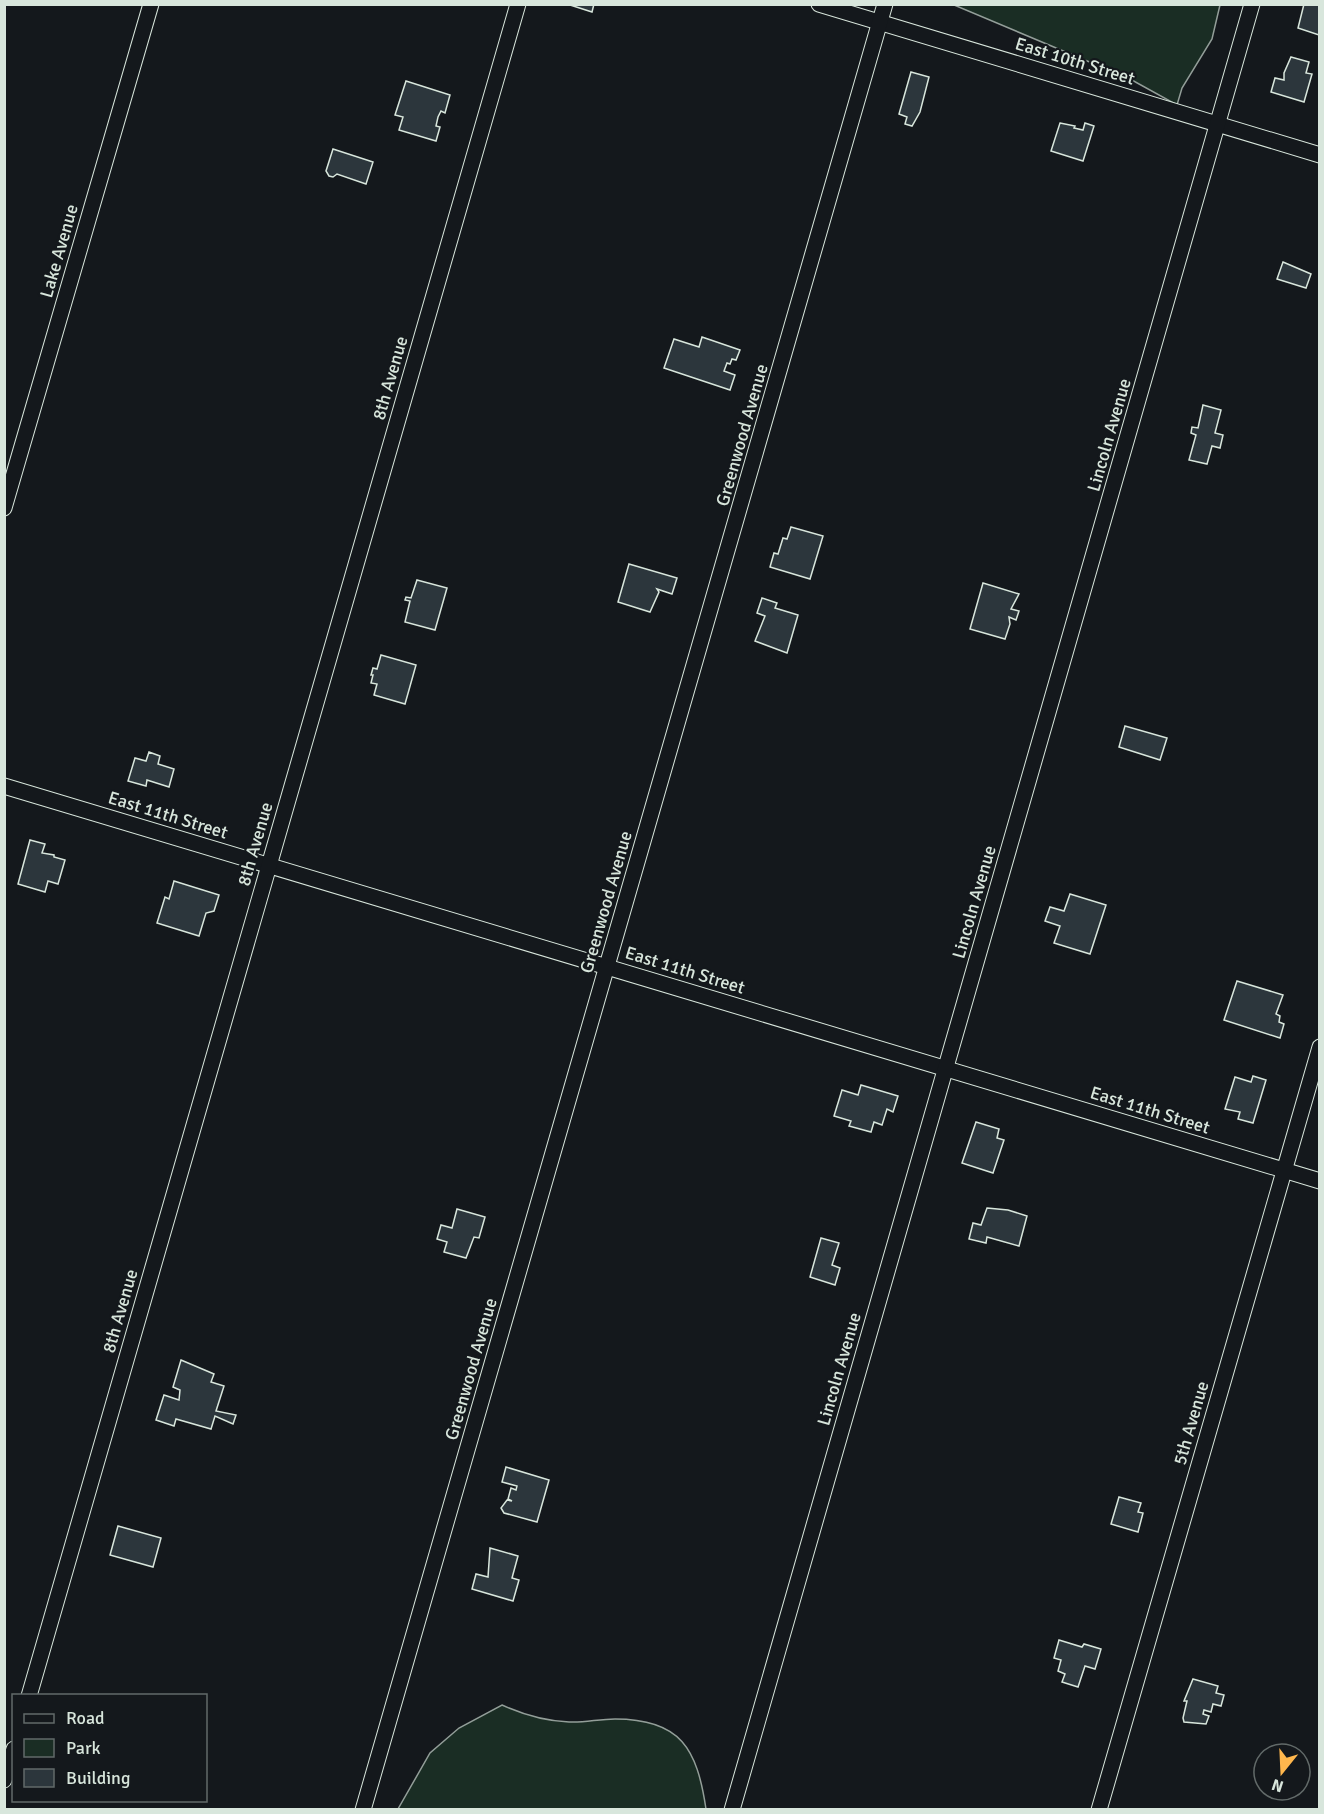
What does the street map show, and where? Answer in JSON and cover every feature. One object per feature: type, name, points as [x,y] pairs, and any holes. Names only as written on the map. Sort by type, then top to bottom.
[{"type":"street","name":"Lake Avenue","points":[[4,508],[151,4]]},
{"type":"street","name":"8th Avenue","points":[[29,1694],[518,4]]},
{"type":"street","name":"East 10th Street","points":[[819,4],[1320,155]]},
{"type":"street","name":"Greenwood Avenue","points":[[363,1809],[885,4]]},
{"type":"street","name":"Lincoln Avenue","points":[[732,1809],[1252,4]]},
{"type":"street","name":"East 11th Street","points":[[4,786],[1320,1181]]},
{"type":"street","name":"5th Avenue","points":[[1099,1809],[1320,1047]]},
{"type":"street","points":[[4,1780],[12,1755]]},
{"type":"green space","points":[[954,5],[1220,5],[1212,39],[1182,88],[1177,105],[1130,79]]},
{"type":"green space","points":[[502,1705],[527,1715],[552,1720],[575,1722],[637,1720],[670,1732],[691,1754],[706,1809],[398,1809],[430,1753],[459,1728]]},
{"type":"building","points":[[567,4],[594,4],[592,12]]},
{"type":"building","points":[[1304,4],[1320,4],[1319,35],[1298,28]]},
{"type":"building","points":[[1291,57],[1309,62],[1306,73],[1312,74],[1304,102],[1271,92],[1275,78],[1284,80],[1284,73]]},
{"type":"building","points":[[911,72],[929,77],[920,112],[912,126],[905,124],[907,117],[899,114]]},
{"type":"building","points":[[406,81],[450,95],[445,113],[441,111],[438,117],[436,126],[440,127],[436,141],[399,130],[403,117],[395,115]]},
{"type":"building","points":[[1060,123],[1083,130],[1085,123],[1094,126],[1083,161],[1051,151]]},
{"type":"building","points":[[333,149],[373,162],[366,184],[337,174],[333,177],[329,176],[326,171]]},
{"type":"building","points":[[1283,262],[1311,274],[1306,288],[1277,279]]},
{"type":"building","points":[[702,337],[740,350],[736,360],[732,359],[730,364],[727,363],[724,371],[735,375],[730,390],[664,368],[674,339],[699,347]]},
{"type":"building","points":[[1203,405],[1221,410],[1215,433],[1223,435],[1220,448],[1212,446],[1207,464],[1189,460],[1196,435],[1191,433],[1192,427],[1198,428]]},
{"type":"building","points":[[791,527],[823,536],[810,579],[770,567],[774,553],[778,554],[783,538],[787,539]]},
{"type":"building","points":[[629,564],[677,578],[672,594],[657,589],[659,592],[650,612],[618,602]]},
{"type":"building","points":[[417,580],[447,588],[435,630],[405,622],[410,601],[405,600],[406,597],[411,598]]},
{"type":"building","points":[[983,583],[1019,594],[1011,609],[1019,611],[1016,620],[1009,617],[1010,624],[1005,639],[970,629]]},
{"type":"building","points":[[762,598],[777,603],[775,608],[798,615],[787,653],[755,641],[765,616],[757,613]]},
{"type":"building","points":[[381,655],[416,665],[405,704],[374,695],[377,684],[371,683],[373,675],[371,675],[373,668],[377,669]]},
{"type":"building","points":[[1125,726],[1167,738],[1160,760],[1119,747]]},
{"type":"building","points":[[149,752],[160,756],[158,764],[174,769],[169,787],[147,780],[146,786],[128,781],[135,758],[146,761]]},
{"type":"building","points":[[30,840],[45,844],[42,853],[65,860],[58,884],[48,881],[45,892],[18,884]]},
{"type":"building","points":[[174,881],[219,895],[214,911],[206,913],[199,936],[157,923],[165,897],[169,899]]},
{"type":"building","points":[[1070,894],[1106,905],[1090,954],[1054,943],[1060,926],[1045,921],[1050,907],[1064,911]]},
{"type":"building","points":[[1237,981],[1283,995],[1276,1014],[1280,1016],[1279,1022],[1284,1024],[1280,1038],[1224,1020]]},
{"type":"building","points":[[1253,1076],[1266,1080],[1253,1123],[1238,1119],[1240,1112],[1225,1109],[1235,1077],[1251,1082]]},
{"type":"building","points":[[861,1085],[898,1096],[893,1112],[887,1109],[882,1125],[874,1122],[871,1132],[849,1126],[851,1121],[834,1116],[842,1090],[858,1095]]},
{"type":"building","points":[[976,1122],[999,1129],[997,1138],[1004,1140],[993,1173],[962,1163]]},
{"type":"building","points":[[987,1208],[1008,1210],[1027,1216],[1019,1246],[987,1237],[986,1243],[969,1239],[973,1223],[981,1225]]},
{"type":"building","points":[[457,1209],[485,1217],[479,1238],[474,1237],[466,1258],[444,1252],[447,1242],[437,1239],[441,1225],[452,1228]]},
{"type":"building","points":[[821,1238],[839,1243],[832,1265],[840,1268],[835,1285],[810,1277]]},
{"type":"building","points":[[181,1360],[214,1374],[211,1382],[224,1386],[216,1411],[236,1415],[233,1424],[215,1416],[211,1429],[176,1419],[174,1426],[156,1420],[164,1395],[179,1400],[180,1390],[173,1387]]},
{"type":"building","points":[[506,1467],[549,1480],[537,1522],[504,1513],[501,1508],[507,1500],[512,1501],[508,1499],[511,1488],[516,1490],[517,1486],[502,1482]]},
{"type":"building","points":[[1119,1497],[1141,1503],[1138,1512],[1143,1513],[1138,1532],[1111,1524]]},
{"type":"building","points":[[118,1526],[161,1538],[153,1567],[110,1555]]},
{"type":"building","points":[[490,1548],[518,1556],[512,1578],[519,1580],[513,1601],[472,1589],[476,1574],[488,1577]]},
{"type":"building","points":[[1059,1640],[1082,1647],[1084,1644],[1101,1649],[1095,1669],[1085,1666],[1078,1687],[1062,1682],[1065,1674],[1058,1671],[1061,1660],[1054,1658]]},
{"type":"building","points":[[1193,1679],[1218,1686],[1216,1693],[1224,1695],[1221,1706],[1213,1704],[1211,1712],[1204,1710],[1203,1714],[1209,1716],[1206,1724],[1184,1722],[1187,1701],[1184,1701]]}]
